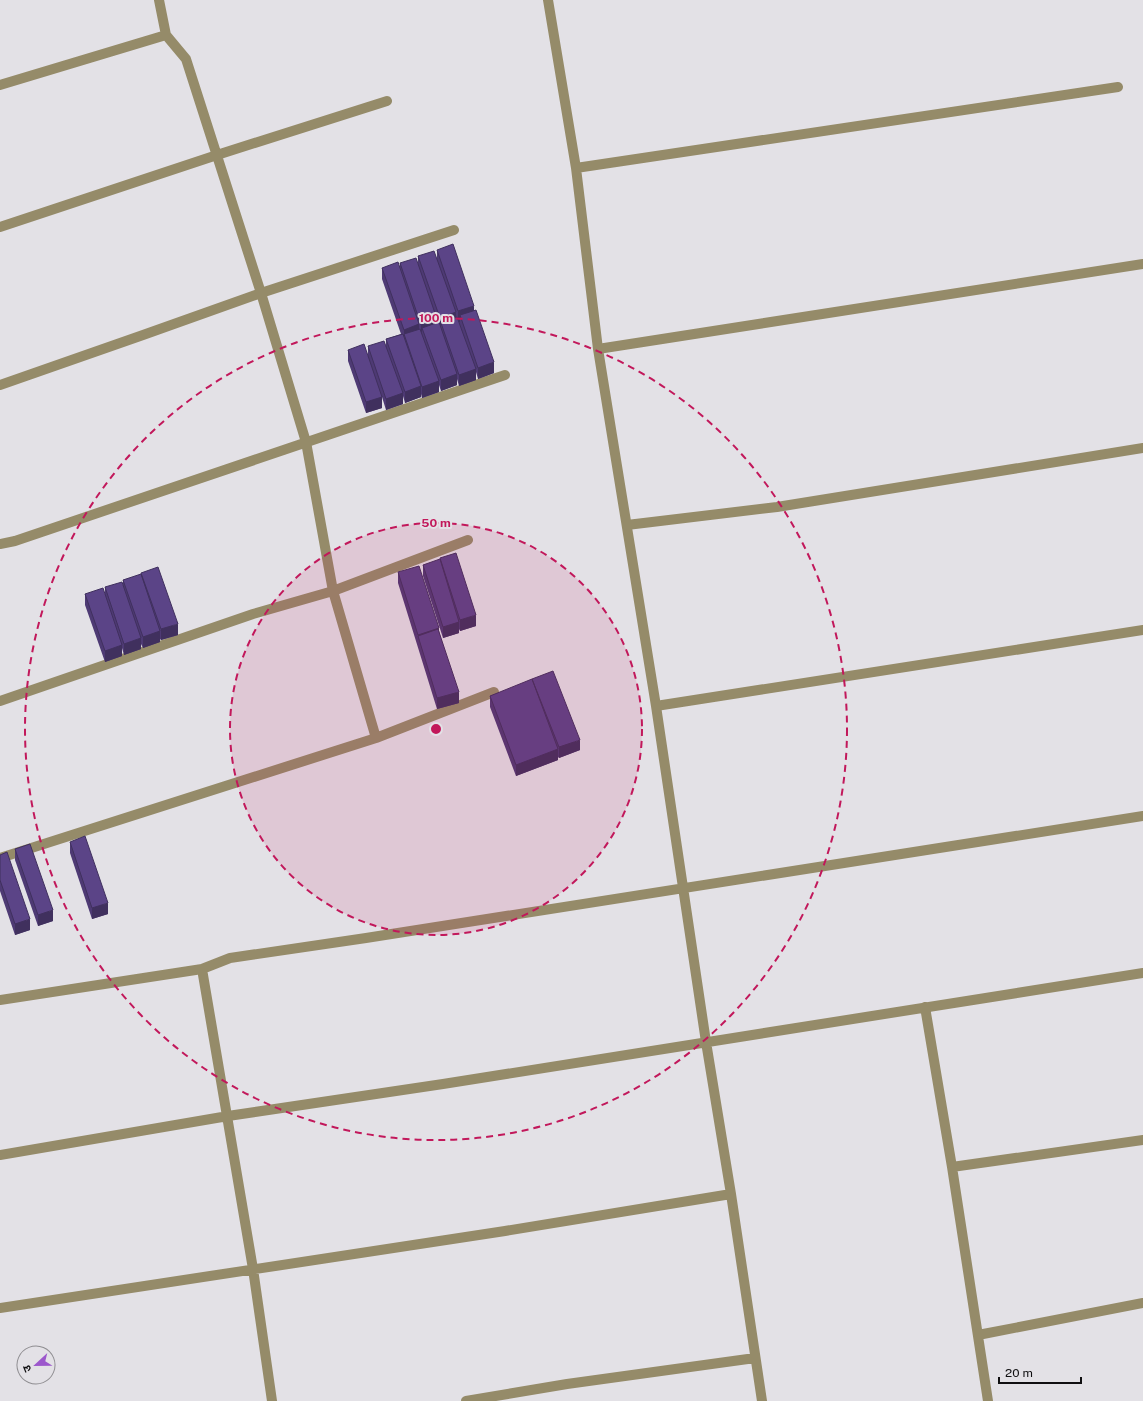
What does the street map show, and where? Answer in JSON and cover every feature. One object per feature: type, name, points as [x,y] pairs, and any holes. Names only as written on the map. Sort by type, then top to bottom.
[{"type":"street","points":[[159,0],[166,35],[186,59],[261,293],[306,442],[333,591],[376,738]]},
{"type":"street","points":[[548,0],[576,168],[598,349],[656,706],[706,1042],[731,1194],[762,1401]]},
{"type":"street","points":[[0,85],[166,35]]},
{"type":"street","points":[[576,168],[1118,87]]},
{"type":"street","points":[[0,227],[217,155],[388,101]]},
{"type":"street","points":[[0,384],[143,336],[261,293],[454,230]]},
{"type":"street","points":[[598,349],[1143,264]]},
{"type":"street","points":[[0,544],[505,375]]},
{"type":"street","points":[[627,525],[777,507],[1143,448]]},
{"type":"street","points":[[0,702],[253,614],[333,591],[468,540]]},
{"type":"street","points":[[656,706],[1143,630]]},
{"type":"street","points":[[0,858],[376,738],[464,705],[494,692]]},
{"type":"street","points":[[0,1000],[202,969],[230,958],[1143,816]]},
{"type":"street","points":[[202,969],[253,1269],[272,1401]]},
{"type":"street","points":[[0,1155],[228,1116],[443,1084],[1143,973]]},
{"type":"street","points":[[925,1007],[952,1166],[988,1401]]},
{"type":"street","points":[[952,1166],[1143,1140]]},
{"type":"street","points":[[0,1308],[505,1231],[731,1194]]},
{"type":"street","points":[[978,1335],[1143,1303]]},
{"type":"street","points":[[466,1401],[567,1384],[755,1358]]},
{"type":"building","points":[[453,244],[474,306],[458,311],[437,250]]},
{"type":"building","points":[[434,251],[456,312],[440,318],[418,256]]},
{"type":"building","points":[[416,258],[437,319],[421,325],[400,263]]},
{"type":"building","points":[[398,262],[419,324],[404,330],[382,268]]},
{"type":"building","points":[[476,310],[494,362],[478,368],[460,315]]},
{"type":"building","points":[[457,317],[476,369],[459,375],[441,323]]},
{"type":"building","points":[[439,322],[457,374],[441,380],[422,328]]},
{"type":"building","points":[[420,329],[439,381],[422,387],[404,334]]},
{"type":"building","points":[[403,334],[421,386],[405,392],[386,339]]},
{"type":"building","points":[[384,341],[403,393],[386,399],[368,346]]},
{"type":"building","points":[[364,344],[382,397],[366,402],[348,350]]},
{"type":"building","points":[[456,553],[476,615],[460,620],[440,558]]},
{"type":"building","points":[[440,559],[459,622],[443,627],[423,565]]},
{"type":"building","points":[[419,566],[439,628],[418,635],[398,572]]},
{"type":"building","points":[[158,567],[178,624],[161,629],[141,573]]},
{"type":"building","points":[[141,574],[160,631],[143,637],[123,580]]},
{"type":"building","points":[[122,582],[141,638],[124,644],[105,587]]},
{"type":"building","points":[[103,588],[122,645],[105,651],[85,594]]},
{"type":"building","points":[[438,629],[459,692],[437,698],[418,636]]},
{"type":"building","points":[[553,671],[580,740],[559,747],[532,679]]},
{"type":"building","points":[[532,679],[558,749],[516,765],[490,696]]},
{"type":"building","points":[[85,836],[108,903],[92,908],[70,842]]},
{"type":"building","points":[[30,844],[53,910],[38,915],[15,849]]},
{"type":"building","points":[[7,852],[30,919],[15,924],[0,880],[0,855]]}]
